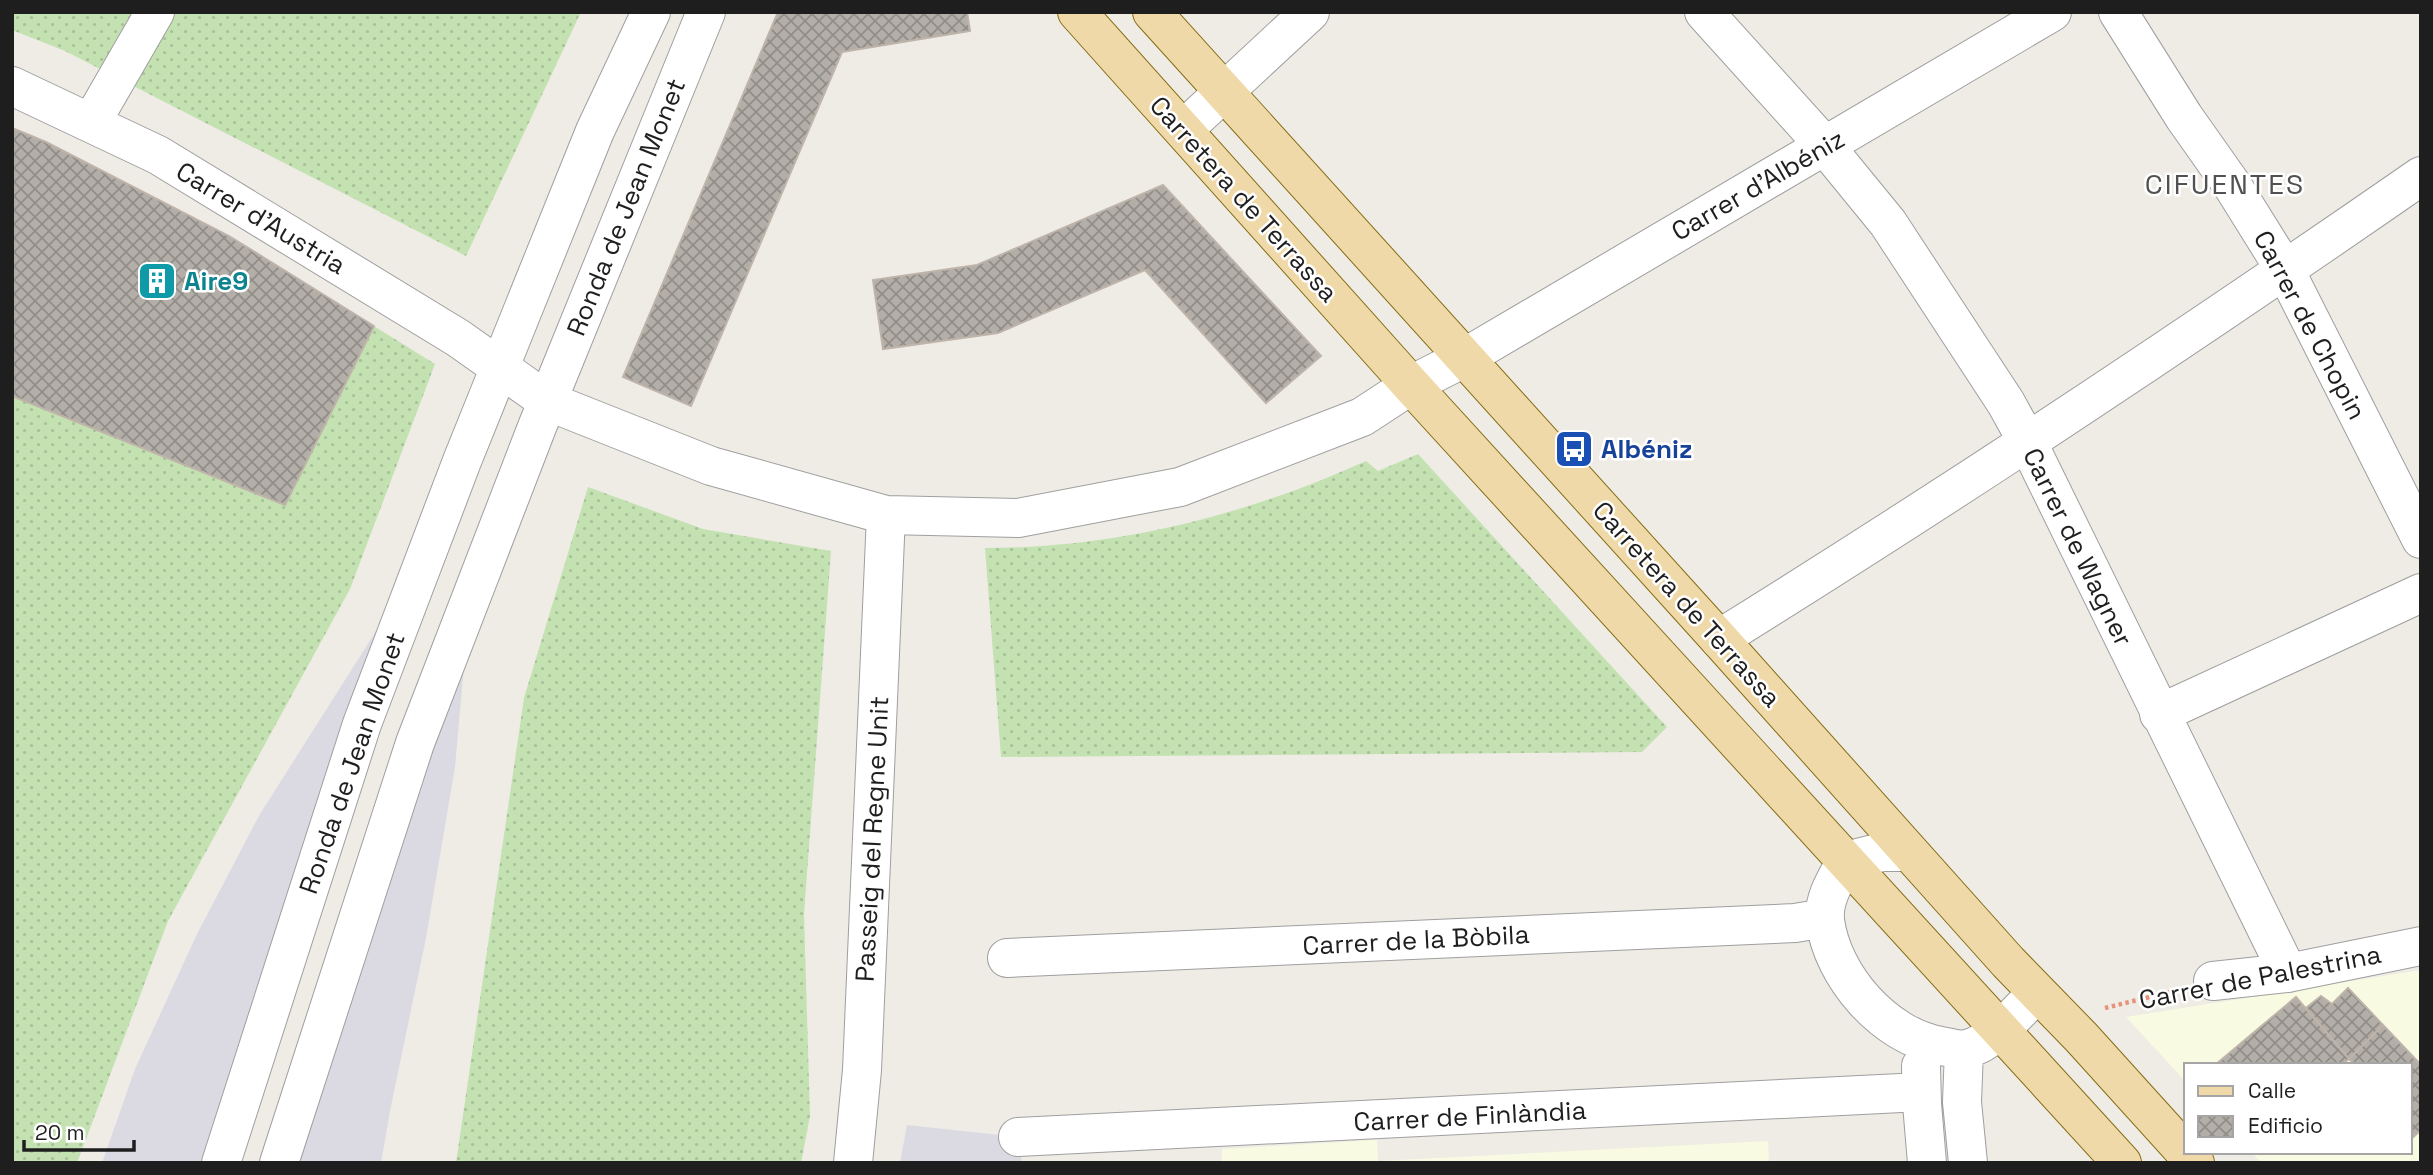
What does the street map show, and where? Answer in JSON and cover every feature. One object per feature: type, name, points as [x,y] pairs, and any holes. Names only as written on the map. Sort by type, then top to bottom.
[{"type":"main road","name":"Carretera de Terrassa","points":[[1077,12],[1411,386],[2122,1163]]},
{"type":"main road","name":"Carretera de Terrassa","points":[[1152,12],[1909,852],[2184,1151]]},
{"type":"street","points":[[91,123],[155,12]]},
{"type":"street","name":"Ronda de Jean Monet","points":[[221,1163],[362,724],[499,368],[596,131],[650,12]]},
{"type":"street","name":"Ronda de Jean Monet","points":[[279,1163],[415,743],[547,401],[706,12]]},
{"type":"street","points":[[1183,130],[1310,12]]},
{"type":"street","name":"Carrer de Wagner","points":[[1704,12],[1825,146],[1888,223],[2006,403],[2288,973]]},
{"type":"street","name":"Carrer d'Albéniz","points":[[1464,358],[2052,12]]},
{"type":"street","name":"Carrer de Chopin","points":[[2118,12],[2285,270],[2421,539]]},
{"type":"street","name":"Carrer d'Austria","points":[[12,86],[158,155],[458,338],[499,368]]},
{"type":"street","points":[[1719,639],[2027,441],[2421,176]]},
{"type":"street","points":[[499,368],[547,401],[711,466],[886,515],[1018,518],[1180,487],[1362,417],[1411,386],[1464,358]]},
{"type":"street","name":"Passeig del Regne Unit","points":[[853,1163],[862,1070],[886,515]]},
{"type":"street","points":[[2159,714],[2421,593]]},
{"type":"street","points":[[1909,852],[1882,852],[1846,861],[1830,890],[1825,918],[1833,952],[1853,985],[1876,1012],[1902,1032],[1933,1045],[1964,1050],[1981,1044],[2037,993]]},
{"type":"street","name":"Carrer de la Bòbila","points":[[1007,958],[1795,923],[1825,918]]},
{"type":"street","name":"Carrer de Palestrina","points":[[2213,981],[2288,973],[2421,946]]},
{"type":"street","points":[[1921,1040],[1921,1092],[1927,1163]]},
{"type":"street","points":[[1964,1050],[1962,1102],[1968,1163]]},
{"type":"street","name":"Carrer de Finlàndia","points":[[1018,1137],[1921,1092]]},
{"type":"path","name":"Carrer de Palestrina","points":[[2099,1010],[2213,981]]},
{"type":"shaded area","points":[[430,546],[221,1163],[102,1163],[135,1069],[197,934],[260,814]]},
{"type":"shaded area","points":[[470,599],[455,767],[426,938],[381,1163],[280,1163]]},
{"type":"shaded area","points":[[2421,970],[2421,1163],[2261,1163],[2254,1154],[2412,1154],[2412,1063],[2184,1063],[2184,1080],[2126,1017]]},
{"type":"shaded area","points":[[907,1125],[1018,1137],[1022,1163],[900,1163]]},
{"type":"shaded area","points":[[1377,1140],[1378,1161],[1768,1141],[1769,1163],[1222,1163],[1222,1149]]},
{"type":"green space","points":[[12,12],[581,12],[466,256],[65,51],[12,30]]},
{"type":"green space","points":[[12,128],[46,142],[229,236],[435,364],[350,589],[168,921],[77,1163],[12,1163]]},
{"type":"green space","points":[[1418,454],[1667,727],[1642,752],[1001,757],[985,548],[1083,542],[1180,525],[1275,497],[1366,461],[1378,471]]},
{"type":"green space","points":[[588,487],[703,529],[831,551],[804,914],[810,1116],[801,1163],[456,1163],[524,698]]},
{"type":"building","points":[[778,12],[967,12],[970,31],[842,52],[691,406],[623,377]]},
{"type":"building","name":"Aire9","points":[[12,128],[46,142],[229,236],[374,326],[285,505],[12,396]]},
{"type":"building","points":[[1163,185],[1321,356],[1266,403],[1145,270],[998,333],[883,349],[873,280],[977,265]]},
{"type":"building","points":[[2348,988],[2383,1025],[2349,1059],[2306,1008],[2321,996],[2332,1004]]},
{"type":"building","points":[[2296,997],[2349,1059],[2344,1063],[2217,1063]]},
{"type":"building","points":[[2383,1025],[2421,1065],[2421,1130],[2412,1138],[2412,1063],[2353,1063],[2349,1059]]},
{"type":"place","name":"Aire9","points":[[157,281]]},
{"type":"place","name":"Albéniz","points":[[1574,449]]},
{"type":"district","name":"CIFUENTES","points":[[2225,184]]}]
